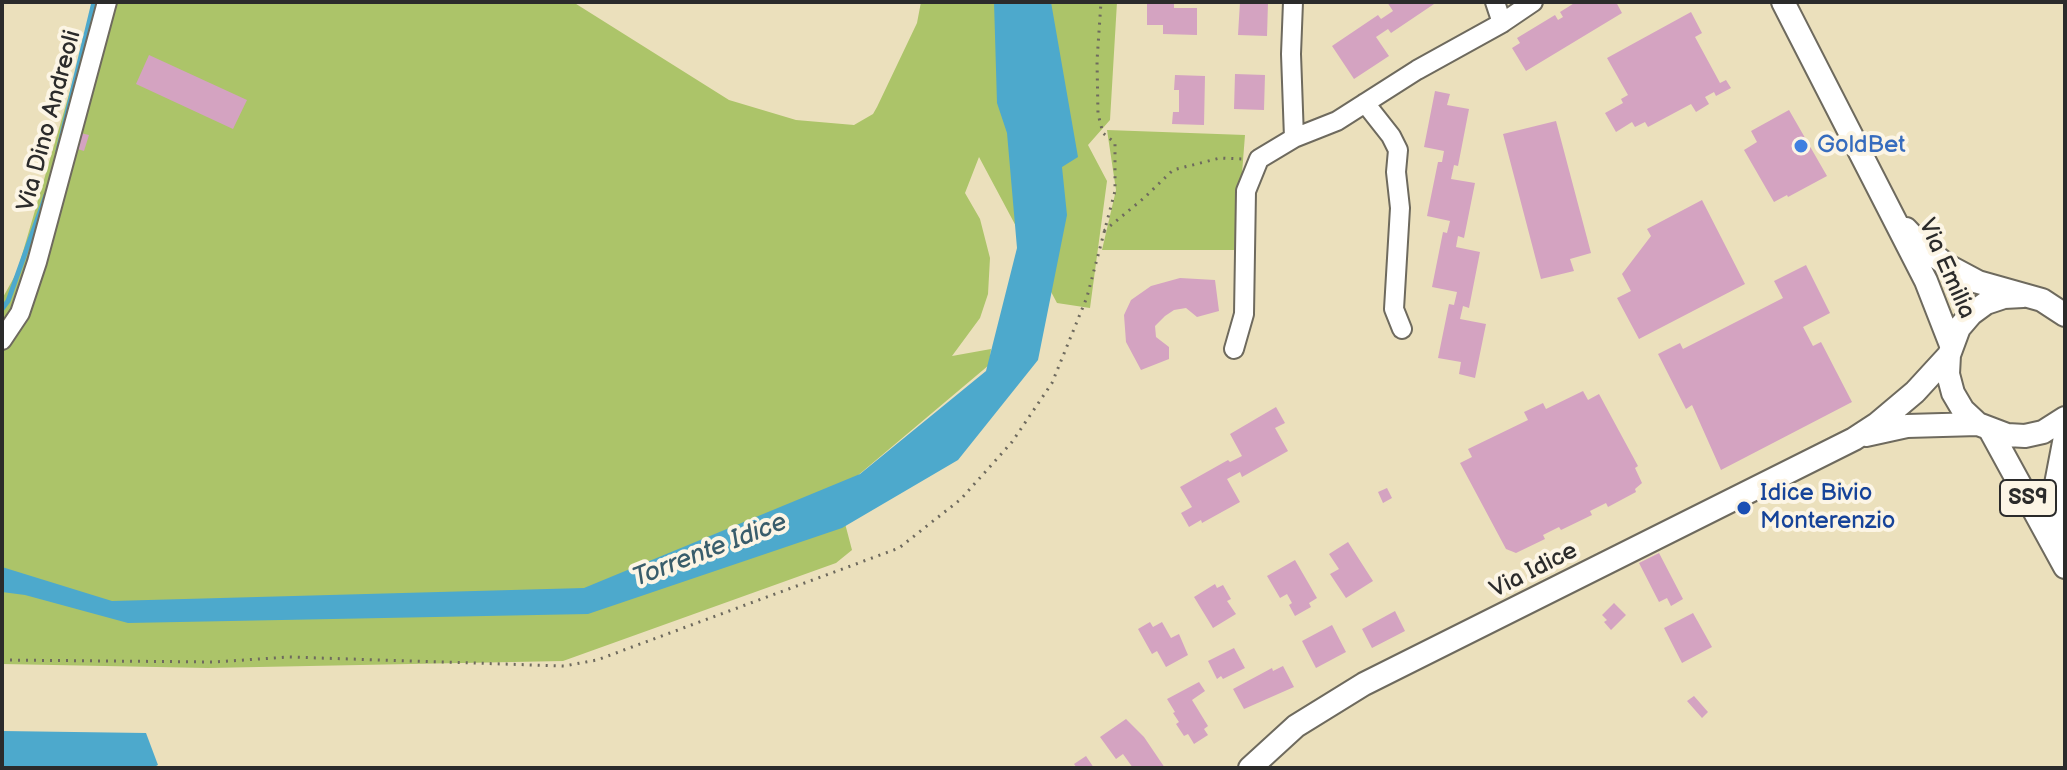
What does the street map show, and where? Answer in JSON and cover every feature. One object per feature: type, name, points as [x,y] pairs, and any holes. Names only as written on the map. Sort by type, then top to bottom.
[{"type":"main road","name":"Via Emilia","points":[[1783,2],[1926,281],[1950,350]]},
{"type":"main road","name":"Via Emilia","points":[[1892,214],[1922,246],[1948,266],[1978,282],[2032,298],[2065,315]]},
{"type":"main road","name":"Via Emilia","points":[[2032,298],[2004,297],[1979,308],[1959,328],[1950,350],[1948,374],[1953,393],[1963,410],[1984,427],[2065,567]]},
{"type":"main road","points":[[2032,298],[2065,303]]},
{"type":"main road","name":"Via Idice","points":[[1250,768],[1296,726],[1364,684],[1854,439],[1907,399],[1950,350]]},
{"type":"main road","points":[[1984,427],[2007,435],[2025,436],[2043,432],[2065,418]]},
{"type":"main road","name":"Via Idice","points":[[1854,439],[1907,426],[1984,427]]},
{"type":"main road","name":"SS9","points":[[2065,437],[2056,484],[2065,542]]},
{"type":"street","name":"Via Dino Andreoli","points":[[2,340],[20,313],[37,262],[107,2]]},
{"type":"street","points":[[1293,2],[1294,138]]},
{"type":"street","points":[[1495,2],[1502,23]]},
{"type":"street","points":[[1234,349],[1244,314],[1246,191],[1259,159],[1294,138],[1337,121],[1533,2]]},
{"type":"street","points":[[1792,2],[1798,30]]},
{"type":"street","points":[[1365,103],[1398,150],[1396,172],[1400,208],[1394,309],[1402,329]]},
{"type":"path","points":[[2,660],[214,662],[289,657],[564,666],[597,660],[899,548],[961,499],[1012,442],[1052,383],[1087,297],[1115,191],[1115,143],[1103,133],[1098,114],[1097,61],[1101,2]]},
{"type":"path","points":[[1104,231],[1173,170],[1220,158],[1259,159]]},
{"type":"green space","points":[[96,2],[573,2],[729,100],[796,120],[854,125],[873,114],[877,107],[917,23],[921,2],[1117,2],[1110,120],[1088,145],[1107,181],[1090,308],[1057,303],[979,157],[965,193],[980,219],[990,258],[988,294],[980,318],[952,356],[991,349],[989,365],[837,493],[852,550],[836,563],[563,661],[208,668],[2,664],[2,299],[17,272]]},
{"type":"green space","points":[[1107,130],[1245,135],[1236,250],[1102,250],[1116,190]]},
{"type":"water","name":"Torrente Idice","points":[[994,2],[1051,2],[1078,157],[1062,167],[1067,215],[1038,360],[958,460],[842,528],[588,614],[128,623],[25,595],[2,592],[2,567],[112,601],[584,588],[860,474],[986,371],[1017,248],[1007,133],[997,103]]},
{"type":"water","points":[[2,731],[146,733],[158,765],[152,768],[2,768]]},
{"type":"building","points":[[1147,2],[1174,2],[1174,8],[1197,8],[1197,35],[1163,34],[1163,25],[1147,25]]},
{"type":"building","points":[[1240,2],[1268,2],[1267,36],[1238,35]]},
{"type":"building","points":[[1387,2],[1437,2],[1391,33],[1388,29],[1376,37],[1389,56],[1354,79],[1332,46],[1378,15],[1381,19],[1393,11]]},
{"type":"building","points":[[1576,2],[1616,2],[1622,13],[1526,71],[1512,48],[1520,43],[1517,38],[1555,15],[1558,20],[1563,17],[1560,12]]},
{"type":"building","points":[[1691,12],[1702,33],[1695,37],[1720,83],[1726,80],[1731,88],[1716,96],[1714,92],[1705,97],[1709,104],[1696,112],[1691,104],[1648,127],[1645,122],[1635,127],[1632,122],[1616,132],[1605,113],[1623,103],[1621,99],[1628,95],[1607,58]]},
{"type":"building","points":[[149,55],[247,100],[233,129],[136,84]]},
{"type":"building","points":[[1235,74],[1265,75],[1264,110],[1234,109]]},
{"type":"building","points":[[1175,75],[1205,76],[1204,125],[1172,124],[1173,112],[1179,112],[1179,90],[1174,90]]},
{"type":"building","points":[[1435,91],[1450,94],[1447,105],[1469,109],[1458,166],[1454,165],[1451,179],[1475,183],[1464,238],[1458,236],[1456,247],[1480,252],[1469,308],[1463,306],[1460,319],[1486,324],[1475,378],[1459,374],[1461,362],[1438,358],[1449,304],[1454,305],[1457,292],[1432,287],[1443,232],[1447,233],[1450,221],[1427,216],[1438,162],[1442,162],[1444,151],[1424,147]]},
{"type":"building","points":[[1789,110],[1827,176],[1774,202],[1744,150],[1757,142],[1751,131]]},
{"type":"building","points":[[1556,121],[1591,253],[1570,259],[1574,271],[1541,279],[1503,134]]},
{"type":"building","points":[[76,132],[89,135],[84,151],[71,147]]},
{"type":"building","points":[[1702,200],[1745,284],[1639,339],[1617,298],[1631,291],[1622,274],[1651,236],[1647,229]]},
{"type":"building","points":[[1806,265],[1830,313],[1803,327],[1813,346],[1821,342],[1852,402],[1721,470],[1692,405],[1686,409],[1658,354],[1680,343],[1683,349],[1783,298],[1774,281]]},
{"type":"building","points":[[1180,278],[1215,280],[1219,311],[1197,317],[1186,308],[1174,310],[1165,316],[1155,326],[1156,337],[1169,347],[1169,359],[1141,370],[1126,342],[1124,315],[1131,300],[1151,286]]},
{"type":"building","points":[[1583,391],[1588,400],[1599,394],[1638,466],[1635,468],[1642,483],[1635,489],[1636,492],[1608,507],[1606,503],[1590,511],[1592,515],[1561,530],[1559,527],[1543,535],[1545,539],[1516,553],[1506,549],[1460,463],[1472,457],[1468,449],[1528,420],[1524,412],[1543,403],[1546,409]]},
{"type":"building","points":[[1276,407],[1285,423],[1275,428],[1288,451],[1242,477],[1240,472],[1227,479],[1240,502],[1189,527],[1181,513],[1192,507],[1180,487],[1228,460],[1230,462],[1242,456],[1230,434]]},
{"type":"building","points":[[1387,488],[1392,498],[1383,503],[1378,492]]},
{"type":"building","points":[[1348,542],[1373,581],[1346,598],[1330,574],[1339,569],[1329,554]]},
{"type":"building","points":[[1659,553],[1683,599],[1671,606],[1667,598],[1659,602],[1639,563]]},
{"type":"building","points":[[1295,560],[1317,598],[1309,603],[1311,607],[1295,616],[1287,594],[1280,598],[1267,576]]},
{"type":"building","points":[[1215,584],[1217,588],[1223,585],[1231,599],[1227,601],[1236,614],[1213,628],[1194,597]]},
{"type":"building","points":[[1614,603],[1626,615],[1611,630],[1602,615]]},
{"type":"building","points":[[1395,611],[1405,631],[1372,648],[1362,629]]},
{"type":"building","points":[[1693,613],[1712,647],[1682,663],[1664,628]]},
{"type":"building","points":[[1150,622],[1153,627],[1162,622],[1171,638],[1179,634],[1188,655],[1166,667],[1157,651],[1152,654],[1138,629]]},
{"type":"building","points":[[1332,625],[1346,652],[1316,668],[1302,641]]},
{"type":"building","points":[[1234,648],[1245,668],[1217,679],[1208,661]]},
{"type":"building","points":[[1283,666],[1294,687],[1244,709],[1233,689],[1272,668],[1273,671]]},
{"type":"building","points":[[1199,682],[1205,691],[1192,700],[1208,726],[1204,729],[1208,735],[1194,744],[1176,724],[1179,722],[1167,699]]},
{"type":"building","points":[[1694,696],[1708,712],[1702,718],[1687,701]]},
{"type":"building","points":[[1126,719],[1144,737],[1165,768],[1133,768],[1123,754],[1116,759],[1100,737]]},
{"type":"building","points":[[1086,756],[1094,768],[1077,768],[1074,764]]},
{"type":"waterway","points":[[58,151],[94,2]]},
{"type":"waterway","points":[[2,309],[8,301],[46,195]]},
{"type":"place","name":"GoldBet","points":[[1801,146]]},
{"type":"place","name":"Idice Bivio Monterenzio","points":[[1744,508]]}]
